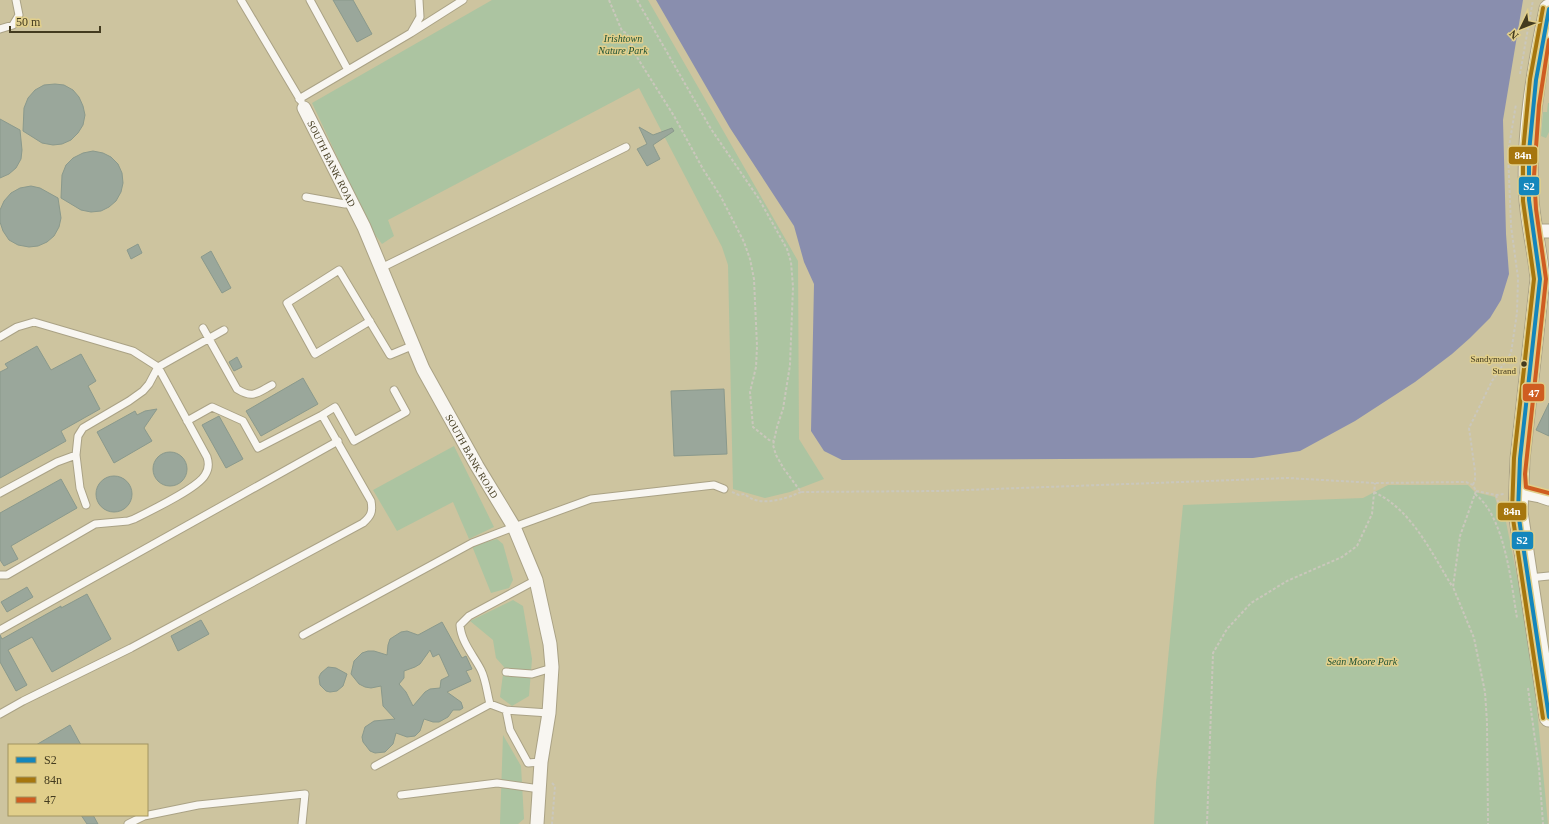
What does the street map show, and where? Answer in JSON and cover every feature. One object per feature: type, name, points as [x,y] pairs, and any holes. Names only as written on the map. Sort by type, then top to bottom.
[{"type":"main road","points":[[1548,707],[1540,631],[1518,512],[1520,492],[1520,459],[1540,279],[1542,231],[1529,201],[1529,153],[1536,80],[1549,9]]},
{"type":"street","name":"SOUTH BANK ROAD","points":[[302,103],[353,204],[427,376],[477,466],[514,527],[536,580],[550,644],[552,668],[548,713],[541,762],[537,824]]},
{"type":"street","points":[[1520,492],[1549,499]]},
{"type":"lane","points":[[0,29],[13,25],[19,15],[16,0]]},
{"type":"lane","points":[[241,0],[302,103],[348,70],[463,0]]},
{"type":"lane","points":[[310,0],[348,70]]},
{"type":"lane","points":[[411,33],[420,17],[419,0]]},
{"type":"lane","points":[[381,268],[626,147]]},
{"type":"lane","points":[[306,197],[353,204]]},
{"type":"lane","points":[[370,321],[315,354],[287,303],[339,270],[370,321],[390,355],[414,345]]},
{"type":"lane","points":[[0,336],[17,327],[34,322],[133,351],[158,367],[209,463],[205,475],[194,486],[134,519],[128,521],[95,524],[7,575],[0,575]]},
{"type":"lane","points":[[203,328],[237,389],[244,393],[256,394],[272,385]]},
{"type":"lane","points":[[86,505],[80,488],[76,455],[78,436],[83,428],[144,391],[158,367],[224,330]]},
{"type":"lane","points":[[187,421],[212,407],[243,421],[258,448],[335,407],[354,441],[406,412],[394,390]]},
{"type":"lane","points":[[0,714],[23,701],[131,648],[370,518],[373,510],[371,501],[322,415]]},
{"type":"lane","points":[[0,630],[338,441]]},
{"type":"lane","points":[[0,493],[57,462],[76,455]]},
{"type":"lane","points":[[303,635],[472,543],[591,499],[714,485],[724,489]]},
{"type":"lane","points":[[1529,578],[1549,576]]},
{"type":"lane","points":[[490,704],[482,672],[460,632],[460,625],[469,616],[536,580]]},
{"type":"lane","points":[[506,672],[532,674],[552,668]]},
{"type":"lane","points":[[375,766],[490,704],[506,710],[548,713]]},
{"type":"lane","points":[[506,710],[510,730],[528,763],[541,762]]},
{"type":"lane","points":[[401,795],[497,783],[540,789]]},
{"type":"lane","points":[[148,815],[198,805],[305,794],[302,824]]},
{"type":"lane","points":[[128,824],[144,816]]},
{"type":"path","points":[[609,0],[622,31],[629,37],[636,54],[674,116],[702,170],[721,197],[744,242],[750,259],[756,298],[756,367],[750,392],[750,411],[753,427],[769,440],[774,441]]},
{"type":"path","points":[[637,0],[711,129],[759,199],[787,249],[791,262],[794,287],[790,365],[783,409],[776,427],[773,445],[776,455],[784,469],[801,492]]},
{"type":"path","points":[[1519,80],[1533,0]]},
{"type":"path","points":[[1516,102],[1508,153],[1511,226],[1518,278],[1517,313],[1511,353],[1492,381],[1469,428],[1475,471],[1475,480],[1473,485],[1475,492],[1492,515],[1507,561],[1518,621]]},
{"type":"path","points":[[724,489],[739,494],[745,494],[750,500],[756,501],[786,499],[801,492],[940,491],[1288,478],[1375,483],[1466,482],[1473,485]]},
{"type":"path","points":[[1207,824],[1213,653],[1227,629],[1252,603],[1287,581],[1342,557],[1357,546],[1372,514],[1375,483]]},
{"type":"path","points":[[1374,492],[1387,499],[1397,507],[1420,533],[1453,587],[1474,638],[1485,692],[1488,722],[1488,824]]},
{"type":"path","points":[[1475,492],[1496,495],[1501,494]]},
{"type":"path","points":[[1453,587],[1460,536],[1475,492]]},
{"type":"path","points":[[1496,495],[1502,515],[1509,513]]},
{"type":"path","points":[[1527,683],[1539,769],[1543,824]]},
{"type":"green space","name":"Irishtown Nature Park","points":[[492,0],[648,0],[798,261],[799,439],[824,479],[790,492],[765,498],[733,489],[728,265],[722,247],[639,88],[388,220],[394,236],[382,244],[372,231],[312,103]]},
{"type":"green space","points":[[1548,103],[1549,132],[1546,138],[1541,136],[1543,112],[1547,112]]},
{"type":"green space","points":[[454,446],[494,527],[469,539],[453,502],[397,531],[373,490]]},
{"type":"green space","name":"Seán Moore Park","points":[[1388,485],[1468,485],[1475,492],[1495,497],[1501,518],[1505,517],[1533,667],[1548,824],[1154,824],[1156,783],[1183,505],[1363,498]]},
{"type":"green space","points":[[497,539],[503,544],[513,580],[509,588],[491,593],[472,546]]},
{"type":"green space","points":[[513,600],[523,606],[532,659],[529,696],[512,706],[500,697],[504,667],[496,658],[493,640],[470,621]]},
{"type":"green space","points":[[503,735],[521,766],[524,819],[518,824],[500,824]]},
{"type":"water","points":[[656,0],[1523,0],[1503,120],[1506,234],[1509,274],[1501,300],[1490,318],[1470,338],[1452,354],[1415,382],[1355,421],[1300,451],[1253,458],[842,460],[824,451],[811,431],[814,284],[804,262],[794,226],[730,128]]},
{"type":"building","points":[[333,0],[353,0],[372,34],[357,42]]},
{"type":"building","points":[[44,85],[64,85],[73,90],[79,97],[85,115],[83,125],[71,140],[62,144],[53,145],[42,143],[23,131],[24,108],[28,98],[35,90]]},
{"type":"building","points":[[0,119],[20,130],[22,150],[21,159],[16,168],[9,174],[0,178]]},
{"type":"building","points":[[639,127],[653,135],[672,128],[674,131],[653,145],[660,159],[647,166],[637,149],[647,144]]},
{"type":"building","points":[[93,151],[103,153],[111,157],[118,164],[122,173],[123,183],[121,192],[116,201],[101,211],[91,212],[81,210],[61,198],[62,175],[66,165],[73,158],[83,153]]},
{"type":"building","points":[[31,186],[40,188],[58,198],[61,218],[59,227],[54,236],[47,242],[38,246],[29,247],[18,245],[9,240],[3,231],[0,222],[0,210],[4,201],[11,193],[20,188]]},
{"type":"building","points":[[138,244],[142,253],[131,259],[127,250]]},
{"type":"building","points":[[211,251],[231,288],[222,293],[201,257]]},
{"type":"building","points":[[37,346],[51,370],[81,354],[96,381],[88,386],[100,409],[61,431],[66,441],[0,478],[0,372],[8,368],[5,364]]},
{"type":"building","points":[[237,357],[242,367],[234,371],[229,362]]},
{"type":"building","points":[[303,378],[318,404],[261,436],[246,411]]},
{"type":"building","points":[[724,389],[727,454],[674,456],[671,391]]},
{"type":"building","points":[[1549,403],[1549,436],[1536,430]]},
{"type":"building","points":[[157,409],[144,428],[152,441],[114,463],[97,432],[135,411],[137,415],[145,411]]},
{"type":"building","points":[[219,416],[243,459],[226,468],[202,425]]},
{"type":"building","points":[[173,452],[182,457],[186,462],[186,476],[182,481],[177,485],[167,486],[163,485],[154,476],[153,466],[154,462],[163,453]]},
{"type":"building","points":[[118,476],[127,481],[131,487],[131,501],[127,507],[118,512],[110,512],[101,507],[97,501],[96,490],[101,481],[107,477]]},
{"type":"building","points":[[61,479],[77,508],[11,546],[18,559],[4,566],[0,560],[0,513]]},
{"type":"building","points":[[27,587],[33,597],[7,612],[1,602]]},
{"type":"building","points":[[87,594],[111,639],[52,672],[32,637],[8,650],[27,685],[16,691],[0,662],[0,635],[2,639],[61,606],[61,608]]},
{"type":"building","points":[[201,620],[209,634],[178,651],[171,636]]},
{"type":"building","points":[[442,622],[462,658],[466,656],[472,669],[466,671],[471,681],[447,692],[461,702],[463,708],[460,710],[453,710],[448,717],[439,722],[424,719],[420,731],[415,736],[407,737],[396,733],[393,744],[385,752],[375,753],[370,751],[363,742],[362,737],[365,727],[374,721],[395,719],[383,706],[381,686],[371,688],[365,687],[359,684],[351,674],[354,661],[362,653],[368,651],[374,651],[387,655],[390,639],[401,632],[407,631],[418,635]],"holes":[[[430,650],[433,657],[439,654],[449,676],[441,680],[440,688],[430,689],[425,692],[413,706],[406,692],[399,684],[404,678],[404,671],[420,664]]]},
{"type":"building","points":[[328,667],[336,668],[347,674],[343,686],[337,691],[326,691],[320,685],[319,677]]},
{"type":"building","points":[[70,725],[80,744],[38,744]]},
{"type":"building","points":[[82,816],[94,816],[98,824],[87,824]]},
{"type":"transit line","name":"84n","points":[[1543,8],[1530,79],[1523,152],[1523,201],[1534,279],[1514,458],[1512,512],[1543,718]]},
{"type":"transit line","name":"S2","points":[[1549,9],[1536,80],[1529,152],[1529,200],[1540,279],[1520,459],[1518,512],[1549,717]]},
{"type":"transit line","name":"47","points":[[1549,40],[1539,105],[1534,176],[1536,209],[1546,279],[1525,474],[1526,487],[1549,493]]},
{"type":"place","name":"Sandymount Strand","points":[[1524,364]]}]
